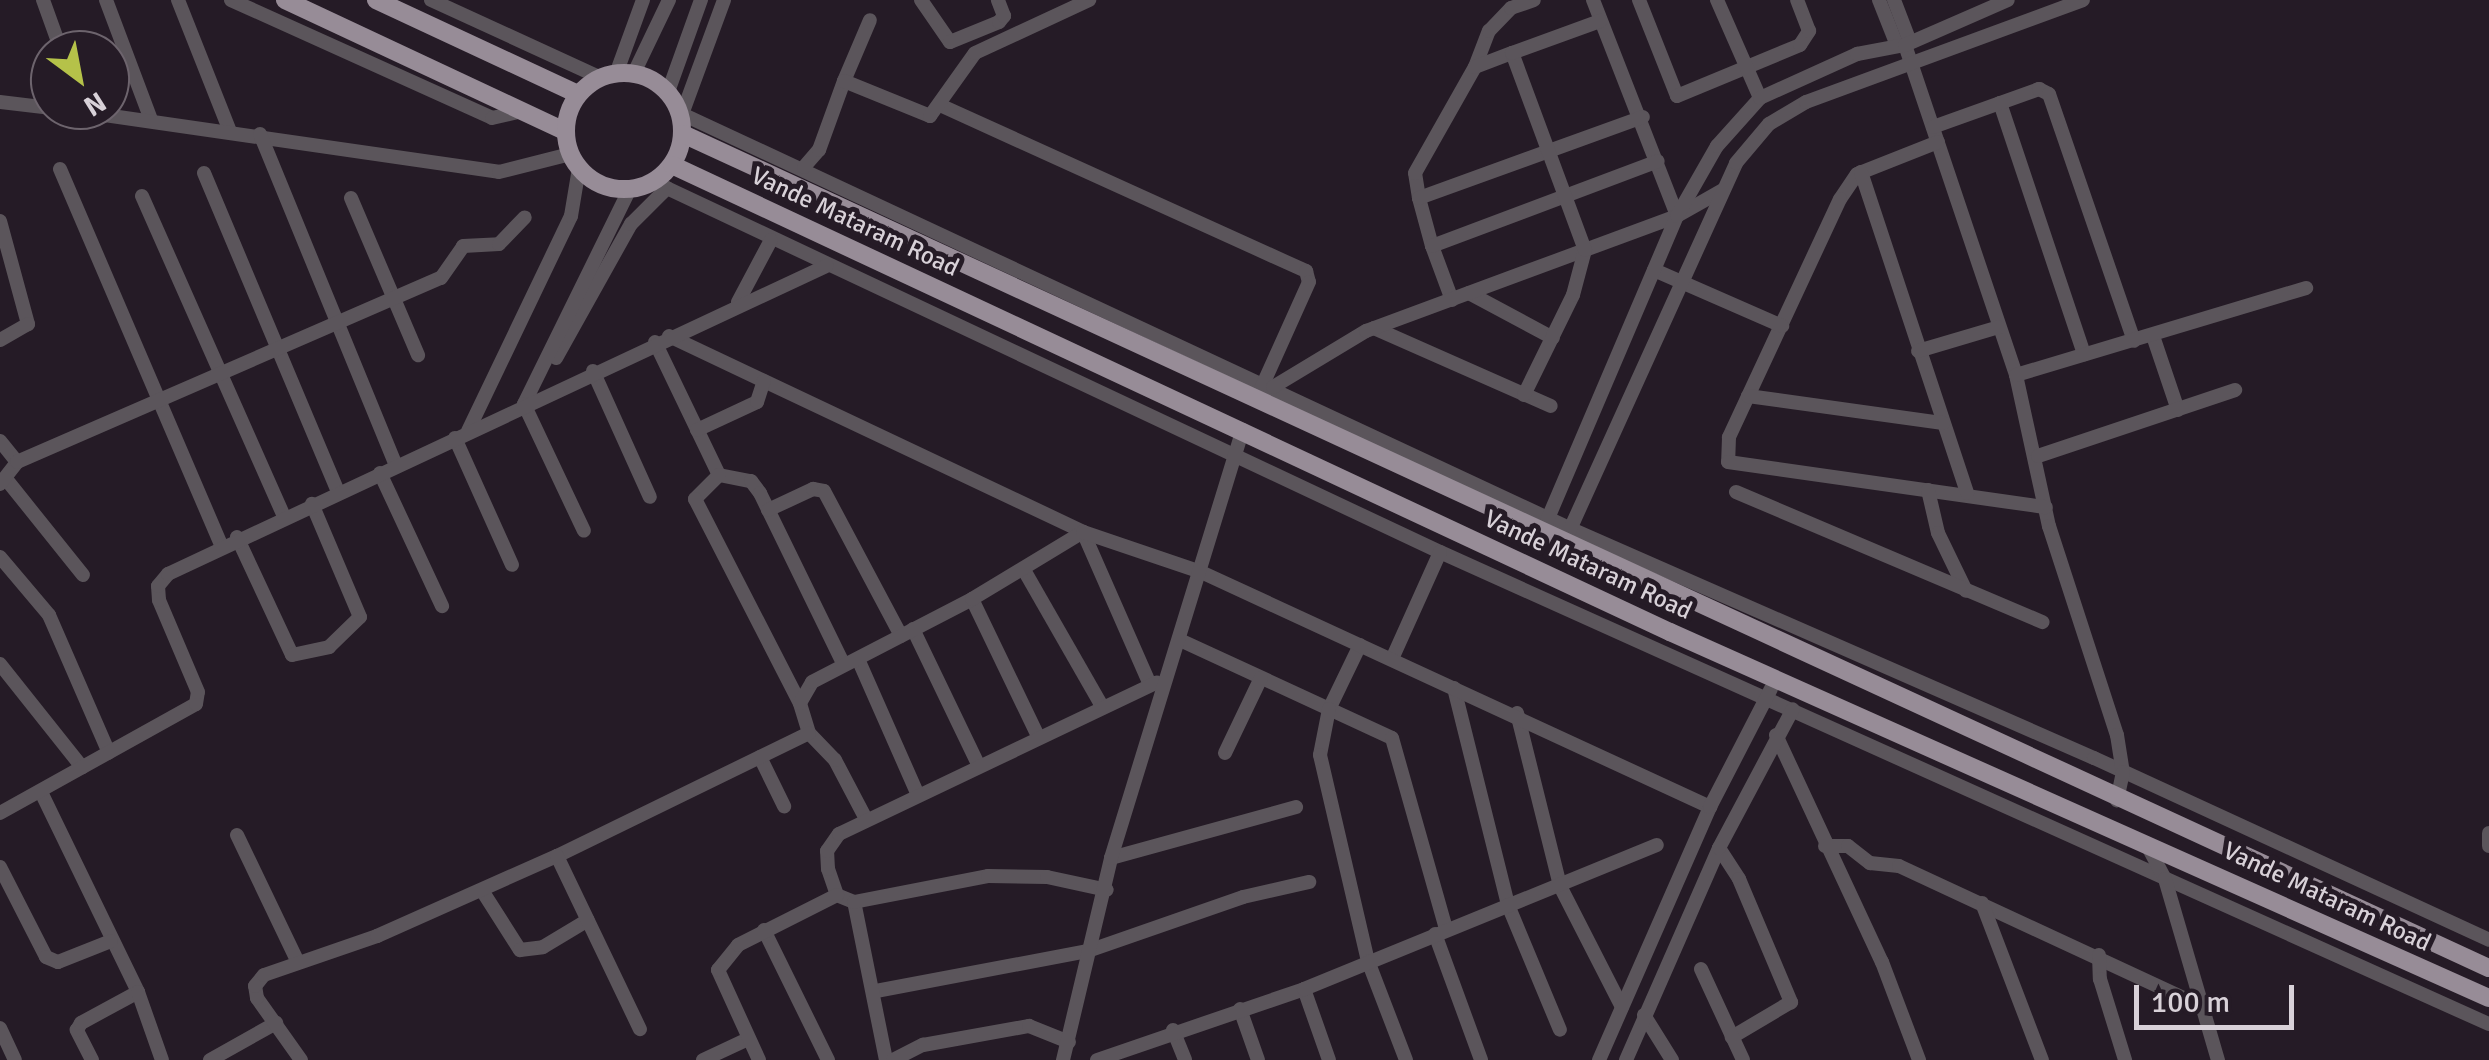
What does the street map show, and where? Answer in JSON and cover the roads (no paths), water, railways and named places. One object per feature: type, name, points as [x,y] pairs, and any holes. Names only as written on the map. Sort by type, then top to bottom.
[{"type":"main road","points":[[285,0],[565,132]]},
{"type":"main road","points":[[376,0],[578,94]]},
{"type":"main road","points":[[617,75],[668,92],[682,114],[683,134],[660,185],[606,187],[575,161],[565,132],[578,94],[617,75]]},
{"type":"main road","name":"Vande Mataram Road","points":[[683,134],[1254,403],[1566,536],[2117,800],[2489,968]]},
{"type":"main road","name":"Vande Mataram Road","points":[[672,165],[1243,430],[1772,688],[2145,840],[2489,998]]},
{"type":"street","points":[[43,0],[54,30]]},
{"type":"street","points":[[106,0],[151,120]]},
{"type":"street","points":[[178,0],[228,129]]},
{"type":"street","points":[[231,0],[492,118],[522,111]]},
{"type":"street","points":[[430,0],[617,75]]},
{"type":"street","points":[[617,75],[643,0]]},
{"type":"street","points":[[617,75],[668,0]]},
{"type":"street","points":[[668,92],[701,0]]},
{"type":"street","points":[[724,0],[682,114],[804,167],[1268,385],[1544,527],[1677,216],[1717,146],[1760,98],[1857,54],[1903,42],[2008,0]]},
{"type":"street","points":[[921,0],[950,42],[999,22],[1004,16],[998,0]]},
{"type":"street","points":[[844,81],[930,116],[942,106],[957,70],[975,52],[1089,0]]},
{"type":"street","points":[[1452,300],[1432,246],[1415,172],[1475,67],[1490,32],[1511,8],[1534,0]]},
{"type":"street","points":[[1593,0],[1644,117],[1677,216]]},
{"type":"street","points":[[1639,0],[1676,96],[1808,37],[1797,0]]},
{"type":"street","points":[[1716,0],[1742,67],[1760,98]]},
{"type":"street","points":[[1879,0],[1912,62],[2016,375],[2038,456],[2046,507],[2123,772],[2117,800]]},
{"type":"street","points":[[1894,0],[1903,42]]},
{"type":"street","points":[[2084,0],[1806,102],[1769,124],[1723,190],[1566,536],[2123,772],[2489,940]]},
{"type":"street","points":[[804,167],[819,150],[870,20]]},
{"type":"street","points":[[1475,67],[1600,21]]},
{"type":"street","points":[[1512,53],[1586,250],[1553,338],[1524,395]]},
{"type":"street","points":[[2046,507],[1728,462],[1724,451],[1840,199],[1861,172],[2000,103],[2039,90],[2050,94],[2134,341]]},
{"type":"street","points":[[0,102],[30,106]]},
{"type":"street","points":[[2000,103],[2084,354]]},
{"type":"street","points":[[942,106],[1306,271],[1309,282],[1268,385],[1254,403]]},
{"type":"street","points":[[130,117],[499,172],[575,161],[571,216],[461,435],[512,565]]},
{"type":"street","points":[[1419,198],[1644,117]]},
{"type":"street","points":[[260,134],[396,466]]},
{"type":"street","points":[[1432,246],[1658,161]]},
{"type":"street","points":[[60,169],[222,544]]},
{"type":"street","points":[[1861,172],[1968,493]]},
{"type":"street","points":[[204,173],[338,491]]},
{"type":"street","points":[[540,378],[564,348],[631,224],[660,185],[1440,552],[1772,688],[1793,709],[2489,1024]]},
{"type":"street","points":[[524,404],[630,189]]},
{"type":"street","points":[[1268,385],[1374,328],[1677,216],[1723,190]]},
{"type":"street","points":[[142,196],[284,516]]},
{"type":"street","points":[[351,198],[418,355]]},
{"type":"street","points":[[83,575],[3,481],[17,462],[341,326],[441,278],[470,242],[500,244],[525,217]]},
{"type":"street","points":[[0,221],[28,324],[0,340]]},
{"type":"street","points":[[738,302],[772,240]]},
{"type":"street","points":[[0,813],[196,704],[198,692],[158,586],[222,544],[396,466],[738,302],[826,266]]},
{"type":"street","points":[[1654,270],[1782,326]]},
{"type":"street","points":[[2016,375],[2306,288]]},
{"type":"street","points":[[1468,293],[1553,338]]},
{"type":"street","points":[[1918,351],[2000,327]]},
{"type":"street","points":[[1374,328],[1550,406]]},
{"type":"street","points":[[2153,336],[2178,410]]},
{"type":"street","points":[[662,339],[764,381],[1083,532],[1201,572],[1517,713],[1547,734],[1605,754],[1710,807]]},
{"type":"street","points":[[662,339],[697,430],[719,474]]},
{"type":"street","points":[[593,371],[650,498]]},
{"type":"street","points":[[697,430],[756,402],[764,381]]},
{"type":"street","points":[[2038,456],[2234,390]]},
{"type":"street","points":[[1748,396],[1943,423]]},
{"type":"street","points":[[524,404],[584,531]]},
{"type":"street","points":[[1063,1060],[1088,951],[1107,890],[1111,858],[1182,641],[1233,453],[1243,430]]},
{"type":"street","points":[[0,440],[17,462]]},
{"type":"street","points":[[380,473],[442,606]]},
{"type":"street","points":[[719,474],[751,481],[851,662],[918,794]]},
{"type":"street","points":[[719,474],[695,499],[800,703],[809,733],[836,760],[866,819]]},
{"type":"street","points":[[768,510],[813,488],[824,490],[978,764]]},
{"type":"street","points":[[1928,490],[1938,533],[1966,590]]},
{"type":"street","points":[[1736,492],[2043,622]]},
{"type":"street","points":[[237,537],[292,655],[329,647],[360,617],[312,504]]},
{"type":"street","points":[[800,703],[812,682],[972,599],[1083,532]]},
{"type":"street","points":[[1083,532],[1149,682]]},
{"type":"street","points":[[1392,659],[1440,552]]},
{"type":"street","points":[[0,557],[49,615],[109,753]]},
{"type":"street","points":[[1024,570],[1102,706]]},
{"type":"street","points":[[972,599],[1039,738]]},
{"type":"street","points":[[1182,641],[1384,734],[1400,752],[1440,931],[1481,1060]]},
{"type":"street","points":[[1360,645],[1329,710],[1320,755],[1368,962],[1406,1060]]},
{"type":"street","points":[[0,664],[7,682],[82,767]]},
{"type":"street","points":[[1224,752],[1261,678]]},
{"type":"street","points":[[837,894],[828,851],[840,834],[1149,682],[1167,683]]},
{"type":"street","points":[[1454,688],[1508,905],[1560,1030]]},
{"type":"street","points":[[1599,1060],[1710,807],[1772,688]]},
{"type":"street","points":[[1626,1060],[1718,848],[1793,709]]},
{"type":"street","points":[[1517,713],[1560,886],[1622,1007]]},
{"type":"street","points":[[301,1060],[255,986],[297,960],[377,936],[483,892],[809,733]]},
{"type":"street","points":[[1776,735],[1882,962],[1919,1060]]},
{"type":"street","points":[[760,757],[784,806]]},
{"type":"street","points":[[41,792],[138,992],[162,1060]]},
{"type":"street","points":[[1111,858],[1296,807]]},
{"type":"street","points":[[2489,833],[2489,846]]},
{"type":"street","points":[[238,835],[297,960]]},
{"type":"street","points":[[2145,840],[2165,879],[2207,1008],[2218,1057],[2200,1060]]},
{"type":"street","points":[[1107,1058],[1174,1030],[1304,988],[1657,845]]},
{"type":"street","points":[[1825,846],[1848,846],[1870,864],[1899,866],[2100,955],[2207,1008]]},
{"type":"street","points":[[1718,848],[1739,879],[1791,1002],[1732,1037]]},
{"type":"street","points":[[557,856],[640,1029]]},
{"type":"street","points":[[0,867],[46,957],[58,962],[111,940]]},
{"type":"street","points":[[837,894],[854,902],[988,876],[1047,877],[1107,890]]},
{"type":"street","points":[[876,991],[1088,951],[1243,896],[1308,882]]},
{"type":"street","points":[[483,892],[520,950],[543,946],[588,920]]},
{"type":"street","points":[[759,1060],[718,970],[738,945],[837,894]]},
{"type":"street","points":[[854,902],[890,1060],[923,1045],[1029,1026],[1069,1042]]},
{"type":"street","points":[[1982,903],[2042,1060]]},
{"type":"street","points":[[764,930],[828,1060]]},
{"type":"street","points":[[2100,955],[2125,1060]]},
{"type":"street","points":[[1701,969],[1743,1060]]},
{"type":"street","points":[[1304,988],[1329,1060]]},
{"type":"street","points":[[92,1060],[77,1030],[81,1023],[138,992]]},
{"type":"street","points":[[1240,1009],[1258,1060]]},
{"type":"street","points":[[1644,1015],[1672,1060]]},
{"type":"street","points":[[210,1060],[276,1024]]},
{"type":"street","points":[[0,1028],[15,1060]]},
{"type":"street","points":[[1174,1030],[1185,1060]]},
{"type":"street","points":[[703,1060],[748,1039]]}]
